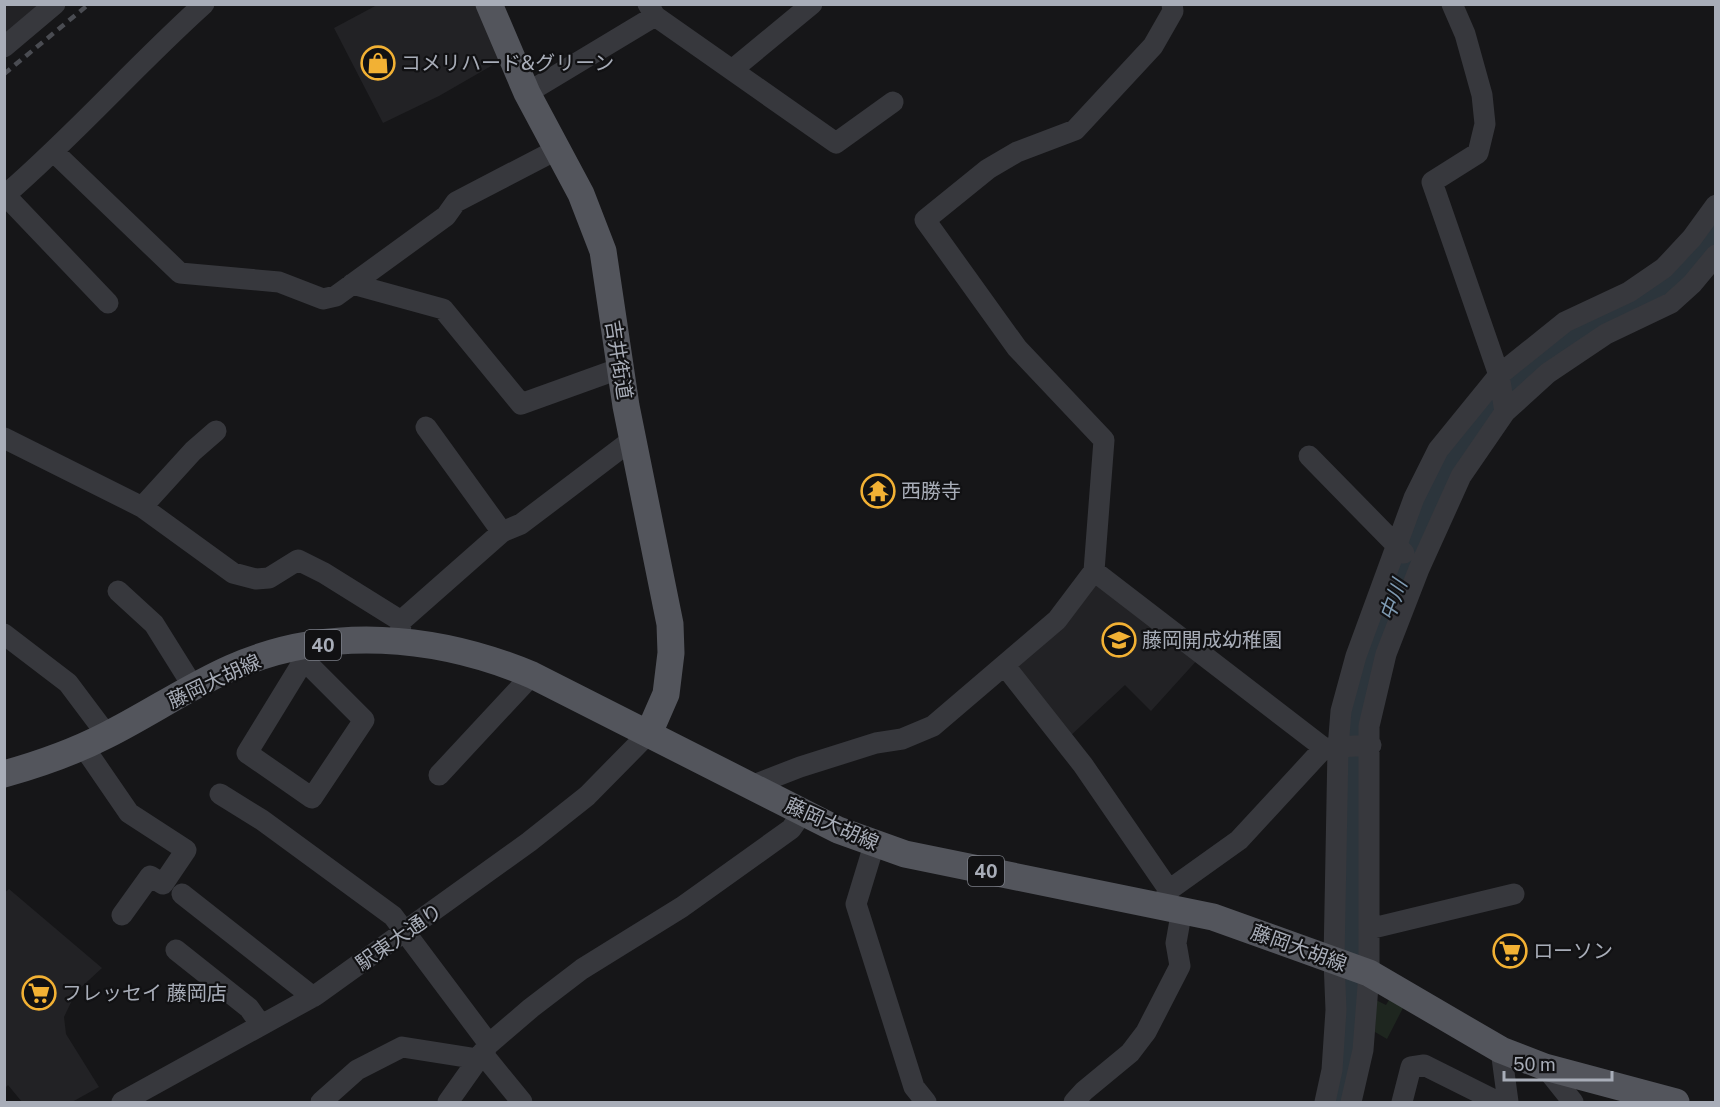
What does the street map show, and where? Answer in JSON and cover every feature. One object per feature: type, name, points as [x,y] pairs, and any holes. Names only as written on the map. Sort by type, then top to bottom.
[{"type":"main road","name":"吉井街道","points":[[489,4],[527,93],[581,194],[603,251],[633,439],[670,634],[671,653],[666,694],[649,733]]},
{"type":"main road","name":"藤岡大胡線","points":[[4,774],[43,763],[95,741],[232,668],[276,652],[307,653],[400,631],[497,660],[532,675],[803,812],[874,845],[944,864],[1171,901],[1350,967],[1501,1050],[1545,1067],[1676,1102]]},
{"type":"street","points":[[4,46],[56,4]]},
{"type":"street","points":[[108,303],[5,196],[55,153],[150,53],[204,4]]},
{"type":"street","points":[[732,70],[812,4]]},
{"type":"street","points":[[751,786],[810,763],[876,743],[902,739],[933,726],[1057,620],[1094,571],[1104,440],[1017,348],[925,220],[988,169],[1017,152],[1075,130],[1153,46],[1173,11],[1172,4]]},
{"type":"street","points":[[1452,4],[1477,73],[1485,124],[1478,153],[1432,182],[1499,375],[1505,412]]},
{"type":"street","points":[[527,93],[651,10],[836,143],[893,102]]},
{"type":"street","points":[[55,153],[180,273],[279,282],[323,299],[336,296],[446,216],[456,202],[558,149]]},
{"type":"street","points":[[1351,1102],[1363,1050],[1350,967],[1331,748],[1356,656],[1414,498],[1438,450],[1499,375],[1565,322],[1629,292],[1664,268],[1692,238],[1716,205]]},
{"type":"street","points":[[1325,1102],[1332,1070],[1336,1010],[1350,967],[1369,929],[1371,745],[1369,726],[1386,654],[1419,569],[1461,476],[1505,412],[1548,374],[1605,334],[1671,303],[1692,284],[1716,255]]},
{"type":"street","points":[[352,284],[443,309],[521,404],[621,368]]},
{"type":"street","points":[[426,427],[501,532]]},
{"type":"street","points":[[142,507],[193,451],[216,430]]},
{"type":"street","points":[[4,438],[142,507],[233,573],[256,579],[269,578],[298,560],[324,573],[400,631],[501,532],[521,524],[633,439]]},
{"type":"street","points":[[1309,456],[1419,569]]},
{"type":"street","points":[[1094,571],[1331,748]]},
{"type":"street","points":[[118,591],[154,624],[194,688]]},
{"type":"street","points":[[4,634],[68,683],[129,813],[186,850],[163,884],[150,876],[122,915]]},
{"type":"street","points":[[307,653],[364,720],[312,798],[246,753],[307,653]]},
{"type":"street","points":[[1005,666],[1083,765],[1171,901],[1180,966],[1146,1032],[1130,1053],[1074,1102]]},
{"type":"street","points":[[440,775],[532,675]]},
{"type":"street","points":[[148,1102],[323,1005],[408,936],[534,854],[603,799],[642,758],[649,733]]},
{"type":"street","points":[[1171,901],[1239,840],[1331,748],[1371,745]]},
{"type":"street","points":[[220,794],[262,820],[393,916],[483,1052],[522,1102]]},
{"type":"street","points":[[448,1102],[483,1052],[582,969],[682,907],[791,829],[803,812]]},
{"type":"street","points":[[874,845],[856,904],[914,1087],[926,1102]]},
{"type":"street","points":[[182,894],[313,997]]},
{"type":"street","points":[[1369,929],[1514,894]]},
{"type":"street","name":"駅東大通り","points":[[122,1102],[313,997],[408,936]]},
{"type":"street","points":[[176,951],[249,1008],[261,1025]]},
{"type":"street","points":[[321,1102],[357,1070],[402,1047],[483,1052]]},
{"type":"street","points":[[1501,1050],[1508,1102]]},
{"type":"street","points":[[1402,1102],[1411,1067],[1424,1065],[1497,1102]]},
{"type":"street","points":[[1545,1067],[1573,1102]]},
{"type":"shaded area","points":[[5,5],[42,5],[5,40]]},
{"type":"shaded area","points":[[377,5],[480,5],[505,58],[439,96],[383,123],[334,28]]},
{"type":"shaded area","points":[[1097,579],[1199,658],[1151,711],[1125,685],[1068,738],[1012,668]]},
{"type":"shaded area","points":[[9,889],[102,968],[76,992],[64,1017],[66,1034],[99,1087],[72,1102],[22,1102],[8,1085],[5,1088],[4,893]]},
{"type":"shaded area","points":[[1390,998],[1404,1006],[1387,1039],[1375,1032],[1376,1000],[1386,1005]]},
{"type":"waterway","name":"中川","points":[[1339,1102],[1347,1072],[1353,1011],[1353,782],[1363,682],[1383,617],[1428,502],[1453,454],[1486,406],[1551,352],[1684,272],[1695,262],[1716,229]]},
{"type":"railway","points":[[4,74],[89,4]]},
{"type":"place","name":"コメリハード&グリーン","points":[[378,63]]},
{"type":"place","name":"西勝寺","points":[[878,491]]},
{"type":"place","name":"藤岡開成幼稚園","points":[[1119,640]]},
{"type":"place","name":"ローソン","points":[[1510,951]]},
{"type":"place","name":"フレッセイ 藤岡店","points":[[39,993]]}]
